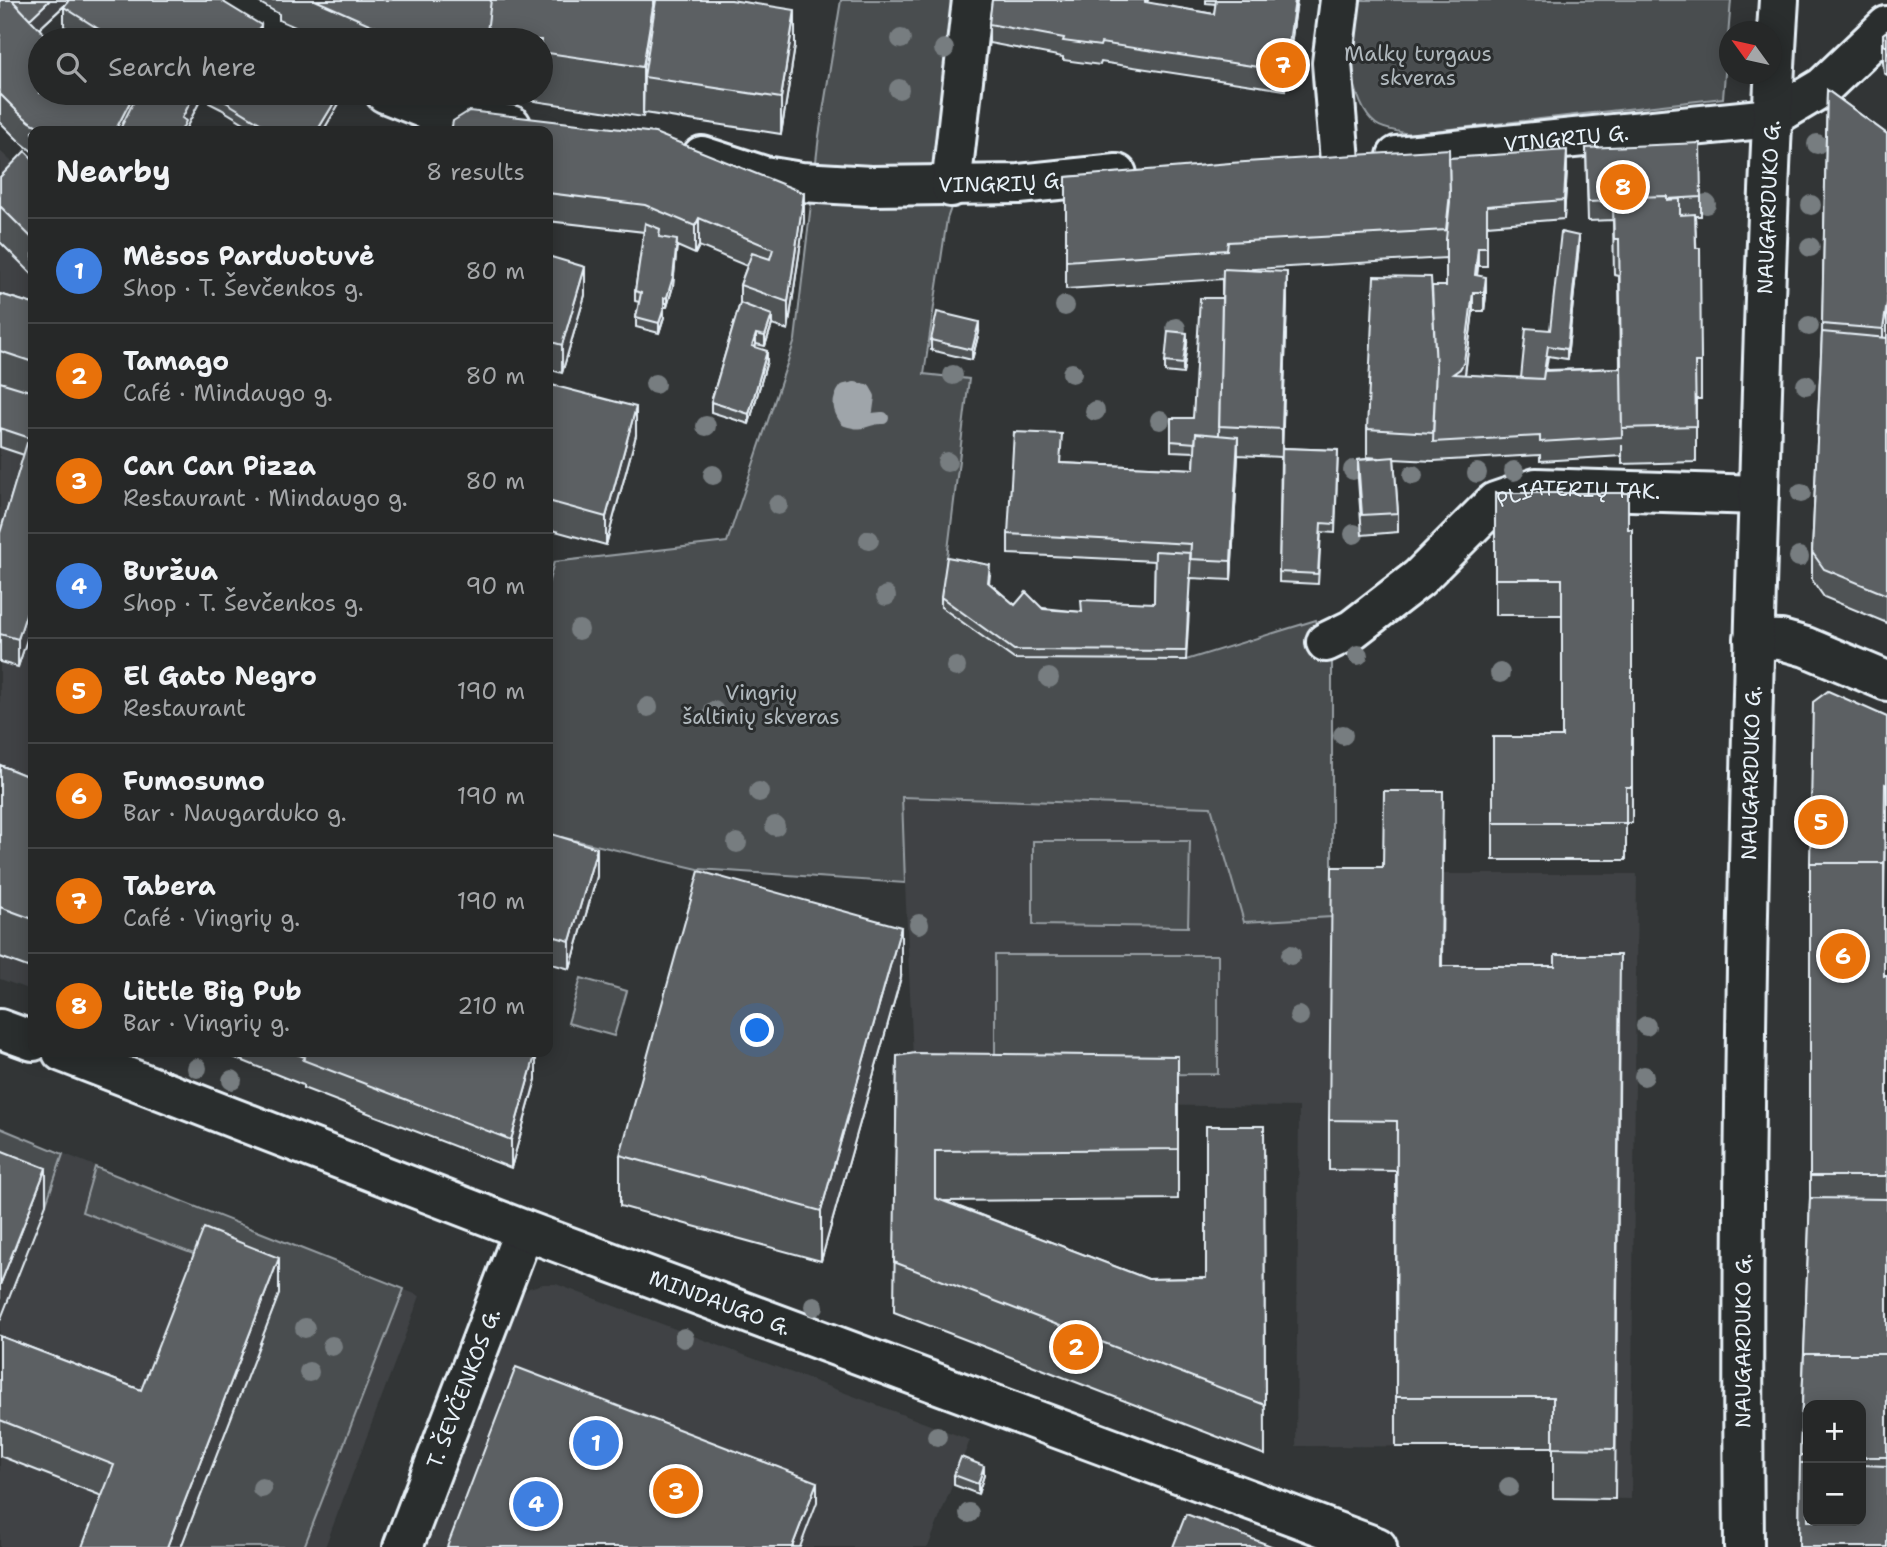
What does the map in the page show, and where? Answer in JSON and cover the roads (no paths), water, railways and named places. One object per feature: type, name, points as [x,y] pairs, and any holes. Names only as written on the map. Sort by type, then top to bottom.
[{"type":"main road","points":[[228,0],[276,28]]},
{"type":"main road","points":[[951,187],[972,0]]},
{"type":"main road","points":[[1340,0],[1332,63],[1340,161]]},
{"type":"main road","name":"NAUGARDUKO G.","points":[[1744,1547],[1742,1216],[1754,639],[1771,118],[1780,0]]},
{"type":"main road","name":"VINGRIŲ G.","points":[[1299,164],[1771,118],[1824,87],[1887,26]]},
{"type":"main road","points":[[416,105],[438,114],[520,126]]},
{"type":"main road","name":"VINGRIŲ G.","points":[[662,148],[700,156],[764,176],[801,183],[951,187],[1019,184],[1080,176],[1149,172]]},
{"type":"main road","name":"PLIATERIŲ TAK.","points":[[1326,642],[1353,629],[1419,578],[1495,502],[1525,491],[1536,488],[1759,495]]},
{"type":"main road","points":[[1754,639],[1782,640],[1805,647],[1887,681]]},
{"type":"main road","points":[[0,1029],[28,1039]]},
{"type":"main road","name":"MINDAUGO G.","points":[[75,1057],[524,1230],[1377,1547]]},
{"type":"main road","name":"T. ŠEVČENKOS G.","points":[[403,1547],[524,1230]]},
{"type":"waterway","points":[[857,405],[861,402],[860,398],[851,398],[849,409],[859,414],[867,411],[869,397],[865,390],[845,390],[840,405],[846,420],[862,422],[883,418]]},
{"type":"place","name":"Tabera","points":[[1283,65]]},
{"type":"place","name":"Little Big Pub","points":[[1623,187]]},
{"type":"place","name":"El Gato Negro","points":[[1821,822]]},
{"type":"place","name":"Fumosumo","points":[[1843,956]]},
{"type":"place","name":"Tamago","points":[[1076,1347]]},
{"type":"place","name":"Mėsos Parduotuvė","points":[[596,1443]]},
{"type":"place","name":"Can Can Pizza","points":[[676,1491]]},
{"type":"place","name":"Buržua","points":[[536,1504]]},
{"type":"park label","name":"Malkų turgaus skveras","points":[[1418,66]]},
{"type":"park label","name":"Vingrių šaltinių skveras","points":[[761,705]]}]
